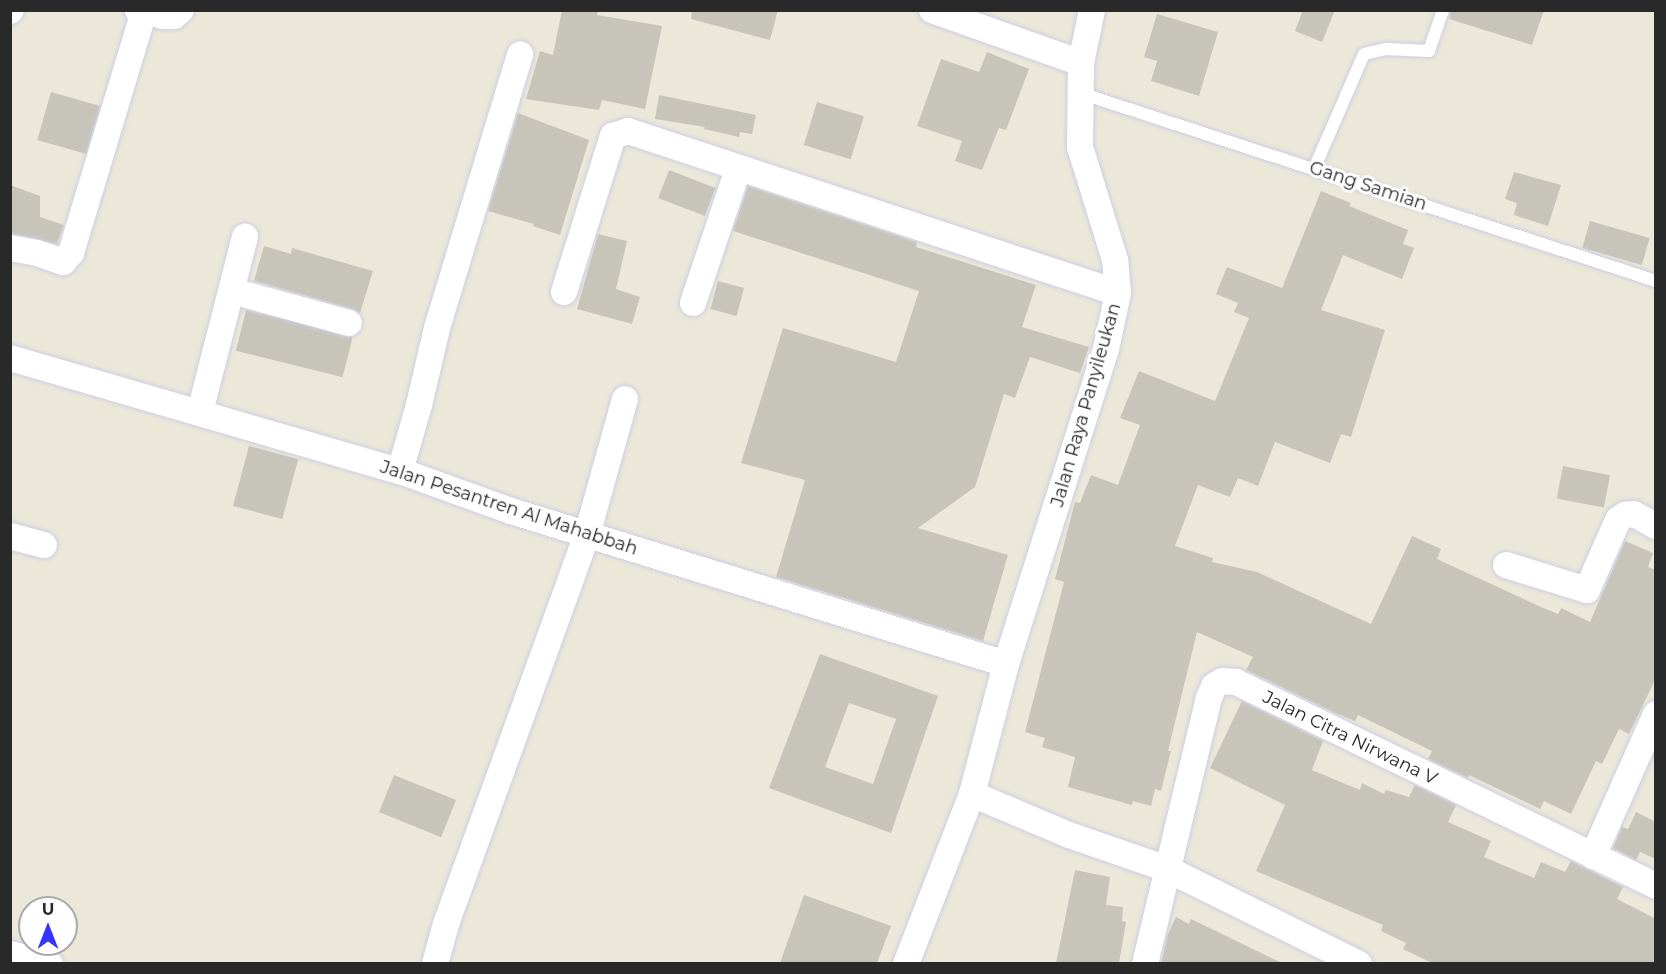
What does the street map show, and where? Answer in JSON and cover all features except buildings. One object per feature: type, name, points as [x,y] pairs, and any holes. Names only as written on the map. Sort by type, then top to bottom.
[{"type":"street","points":[[10,248],[37,253],[63,262],[71,253],[142,18],[138,10]]},
{"type":"street","points":[[144,10],[164,16],[174,16],[181,10]]},
{"type":"street","points":[[932,10],[1081,63]]},
{"type":"street","name":"Jalan Raya Panyileukan","points":[[906,963],[972,794],[1006,664],[1106,349],[1118,293],[1115,260],[1080,147],[1081,63],[1092,10]]},
{"type":"street","points":[[400,471],[440,317],[520,54]]},
{"type":"street","points":[[564,292],[613,136],[628,131],[1118,293]]},
{"type":"street","points":[[693,303],[738,169]]},
{"type":"street","points":[[200,412],[245,237]]},
{"type":"street","points":[[232,291],[349,323]]},
{"type":"street","name":"Jalan Pesantren Al Mahabbah","points":[[10,358],[400,471],[511,511],[1006,664]]},
{"type":"street","points":[[435,963],[446,924],[588,535],[625,399]]},
{"type":"street","points":[[1506,565],[1582,591],[1587,590],[1618,520],[1625,515],[1645,520]]},
{"type":"street","points":[[10,536],[44,546]]},
{"type":"street","name":"Jalan Citra Nirwana V","points":[[1167,869],[1209,698],[1214,686],[1222,681],[1236,682],[1656,886]]},
{"type":"street","points":[[1593,856],[1656,714]]},
{"type":"street","points":[[972,794],[1069,835],[1167,869],[1359,963]]},
{"type":"street","points":[[1145,963],[1167,869]]},
{"type":"street","points":[[10,954],[50,963]]},
{"type":"lane","points":[[1314,169],[1364,54],[1368,51],[1386,49],[1429,51],[1443,10]]},
{"type":"lane","name":"Gang Samian","points":[[1080,93],[1656,281]]}]
